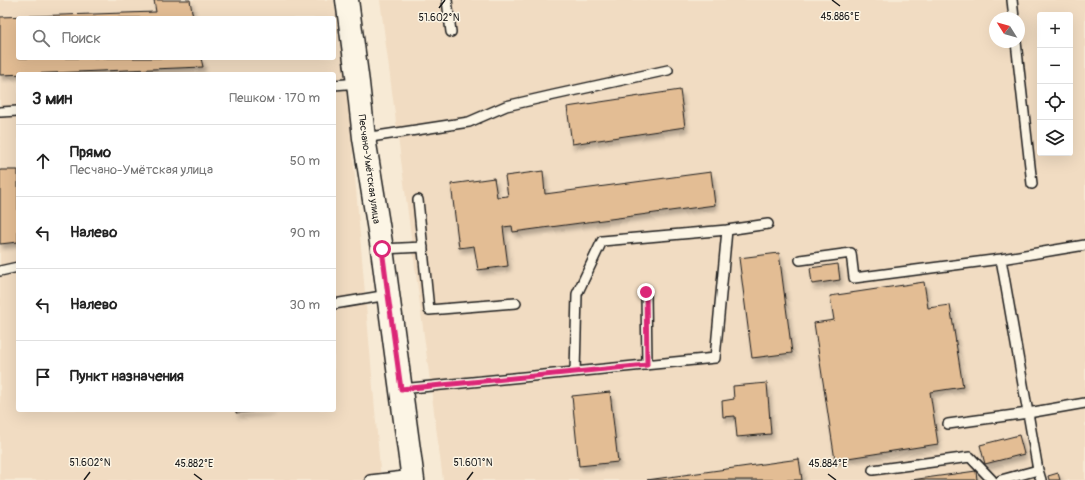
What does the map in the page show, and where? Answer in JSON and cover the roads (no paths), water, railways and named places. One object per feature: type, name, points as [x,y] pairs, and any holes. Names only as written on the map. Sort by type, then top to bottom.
[{"type":"main road","name":"Песчано-Умётская улица","points":[[347,0],[364,138],[382,249],[413,477]]},
{"type":"lane","points":[[446,0],[451,32]]},
{"type":"lane","points":[[1012,0],[1013,12]]},
{"type":"lane","points":[[1017,48],[1032,184]]},
{"type":"lane","points":[[364,138],[469,122],[506,106],[668,70]]},
{"type":"lane","points":[[336,85],[358,83]]},
{"type":"lane","points":[[0,112],[16,111]]},
{"type":"lane","points":[[418,200],[429,310],[516,303]]},
{"type":"lane","points":[[576,372],[577,294],[602,241],[727,230],[768,224]]},
{"type":"lane","points":[[401,389],[715,358],[727,230]]},
{"type":"lane","points":[[800,260],[851,253],[854,278],[1001,259],[1085,245]]},
{"type":"lane","points":[[382,249],[423,247]]},
{"type":"lane","points":[[1001,259],[1041,480]]},
{"type":"lane","points":[[0,271],[16,267]]},
{"type":"lane","points":[[646,292],[647,365]]},
{"type":"lane","points":[[336,304],[388,295]]},
{"type":"lane","points":[[948,424],[1028,413],[1085,403]]},
{"type":"lane","points":[[873,470],[970,457],[992,480]]},
{"type":"lane","points":[[1001,480],[1038,470]]},
{"type":"lane","points":[[370,480],[413,477]]}]
